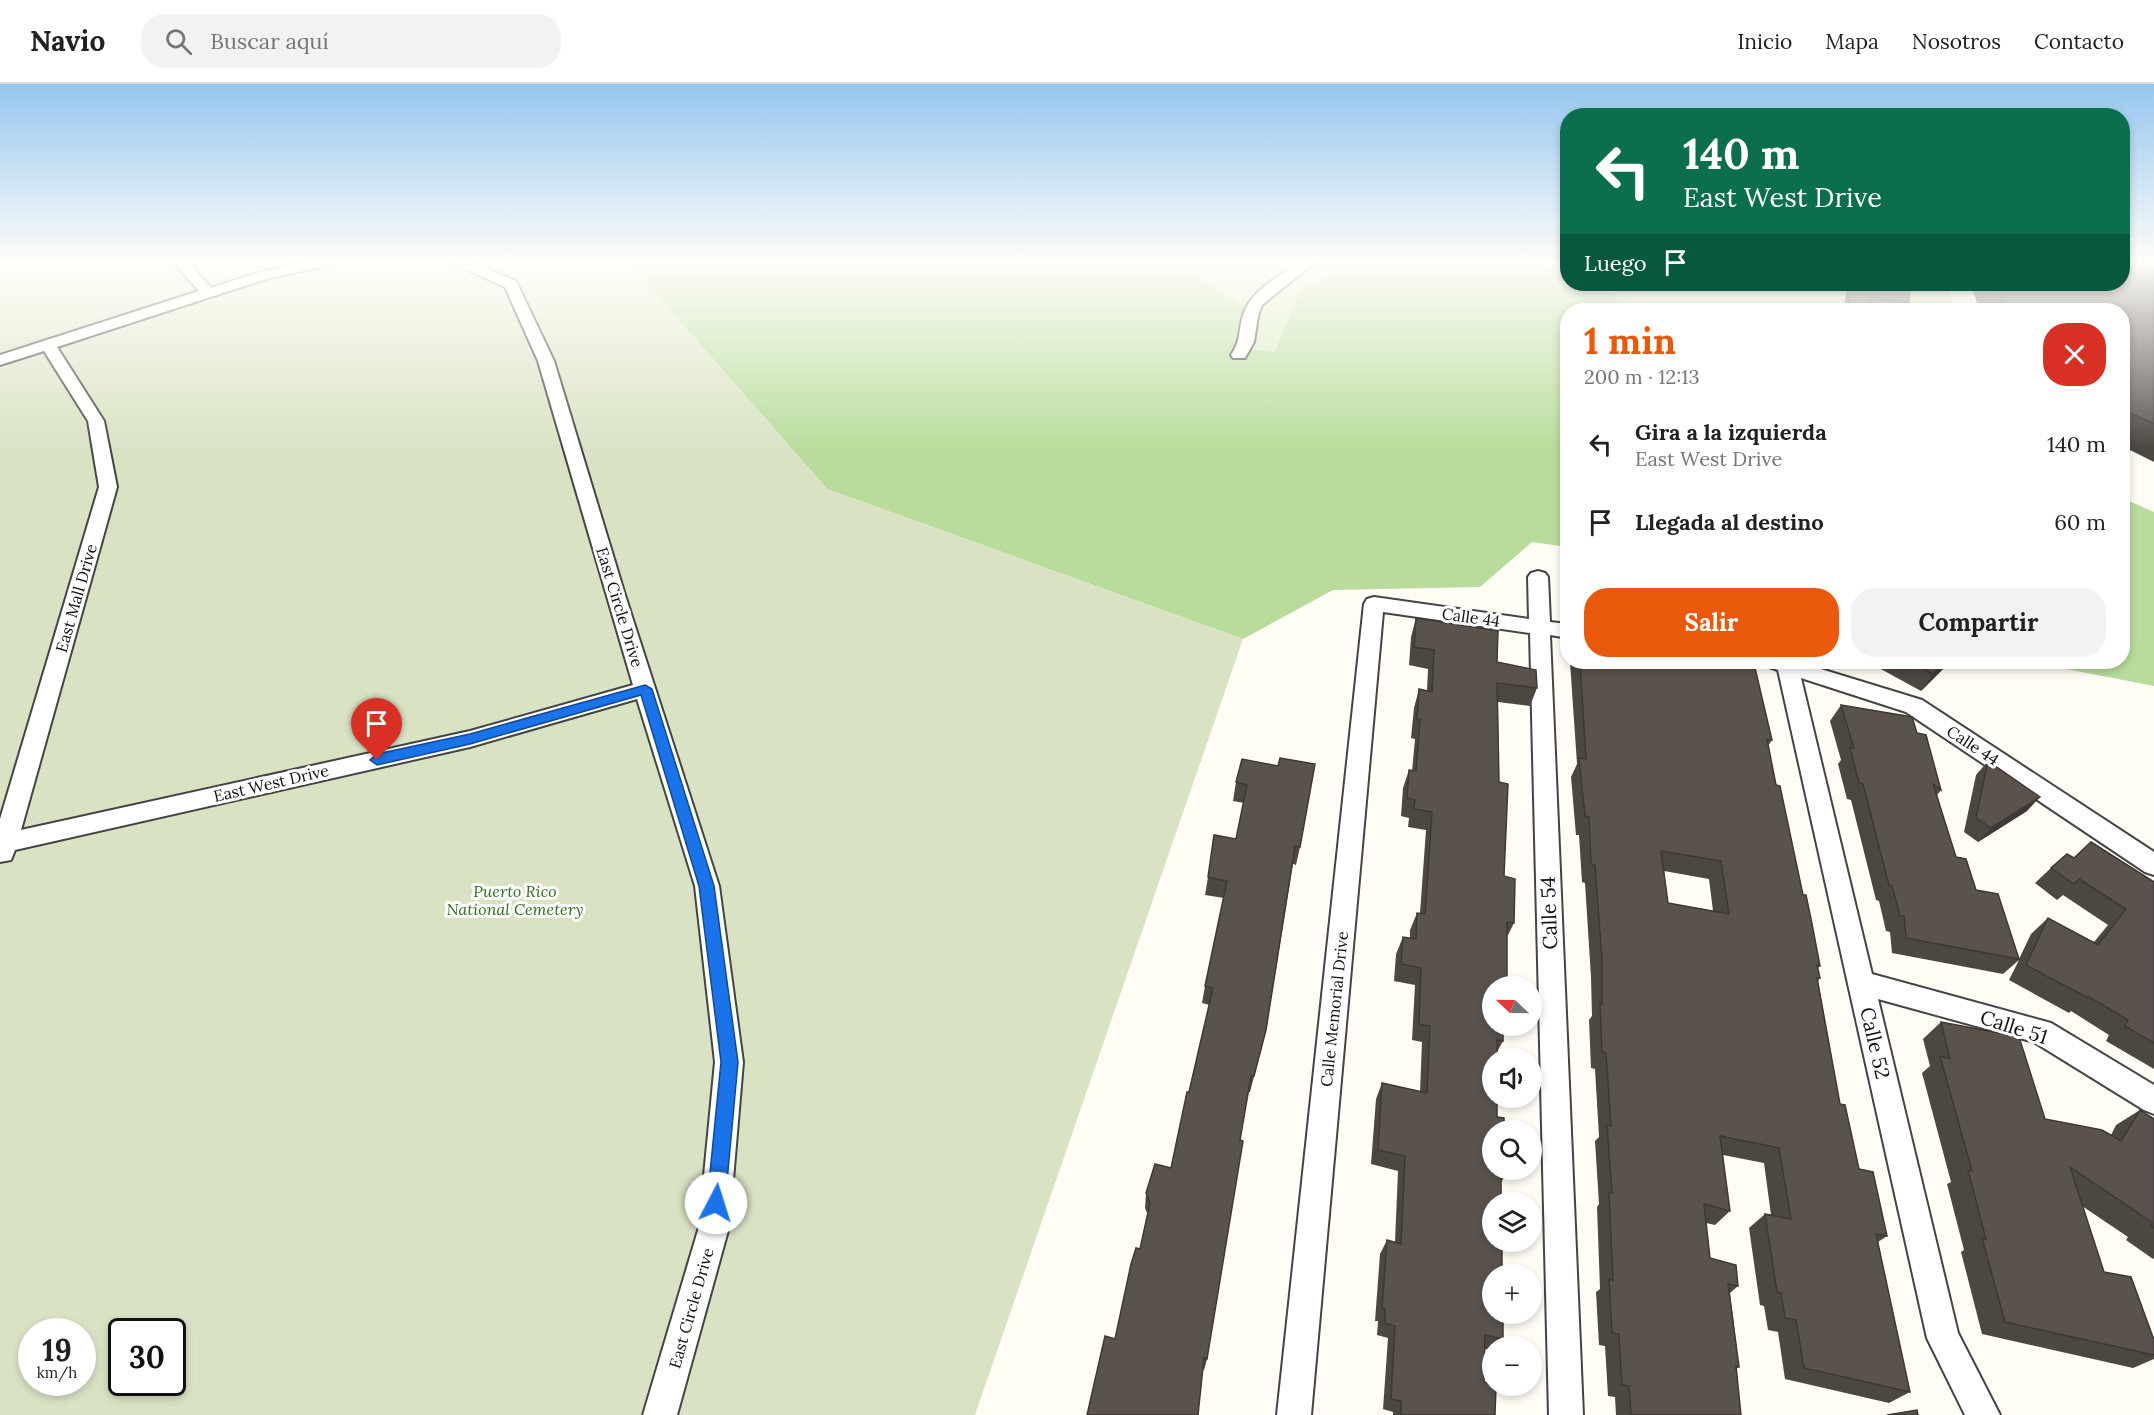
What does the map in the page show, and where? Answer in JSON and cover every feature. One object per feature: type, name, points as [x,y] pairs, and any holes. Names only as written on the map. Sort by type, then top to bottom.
[{"type":"street","points":[[0,360],[112,324]]},
{"type":"street","name":"East Circle Drive","points":[[529,324],[546,361],[707,886],[729,1062],[714,1227],[660,1415]]},
{"type":"street","points":[[1239,355],[1247,347],[1249,324]]},
{"type":"street","name":"East Mall Drive","points":[[2,849],[108,487],[96,422],[48,344]]},
{"type":"street","name":"Calle 54","points":[[1538,577],[1566,1415]]},
{"type":"street","name":"Calle 44","points":[[1374,604],[1560,630]]},
{"type":"street","name":"Calle Memorial Drive","points":[[1294,1415],[1374,604]]},
{"type":"street","name":"Calle 52","points":[[1783,669],[1861,983],[1943,1338],[1983,1415]]},
{"type":"street","name":"Calle 44","points":[[1802,669],[1914,706],[2154,864]]},
{"type":"street","name":"East West Drive","points":[[2,849],[470,739],[645,689]]},
{"type":"street","name":"Calle 51","points":[[1861,983],[2041,1032],[2154,1101]]},
{"type":"green space","name":"Puerto Rico National Cemetery","points":[[0,324],[682,324],[827,489],[1243,639],[975,1415],[0,1415]]},
{"type":"green space","points":[[682,324],[1244,324],[1244,348],[1275,352],[1286,324],[1560,324],[1560,546],[1532,542],[1480,587],[1333,590],[1243,639],[827,489]]},
{"type":"green space","points":[[1229,324],[1287,324],[1276,352],[1243,348]]},
{"type":"green space","points":[[2130,501],[2154,512],[2154,686],[2065,669],[2130,669]]},
{"type":"building","points":[[2130,324],[2154,324],[2154,424],[2130,413]]},
{"type":"building","points":[[1416,618],[1498,631],[1497,662],[1536,670],[1537,688],[1497,683],[1499,782],[1508,784],[1504,876],[1515,879],[1514,923],[1507,922],[1507,976],[1482,976],[1482,1036],[1503,1036],[1503,1041],[1497,1040],[1497,1048],[1482,1048],[1482,1108],[1497,1108],[1497,1117],[1504,1118],[1504,1120],[1482,1120],[1482,1180],[1501,1180],[1501,1192],[1482,1192],[1482,1252],[1502,1252],[1502,1264],[1482,1264],[1482,1324],[1503,1324],[1503,1336],[1482,1336],[1482,1396],[1496,1396],[1495,1415],[1401,1415],[1401,1401],[1391,1399],[1395,1326],[1385,1323],[1385,1309],[1382,1308],[1387,1240],[1401,1244],[1405,1156],[1378,1150],[1382,1083],[1427,1093],[1430,1026],[1419,1024],[1421,968],[1401,964],[1403,937],[1416,939],[1417,913],[1425,914],[1432,812],[1414,809],[1415,800],[1407,798],[1409,770],[1416,771],[1420,720],[1417,720],[1419,689],[1432,692],[1434,650],[1414,647]]},
{"type":"building","points":[[1580,669],[1755,669],[1772,740],[1767,739],[1776,785],[1780,786],[1803,895],[1806,895],[1812,924],[1820,966],[1817,965],[1820,978],[1817,978],[1840,1104],[1845,1105],[1859,1169],[1873,1172],[1887,1236],[1876,1234],[1910,1392],[1804,1368],[1796,1320],[1785,1318],[1781,1293],[1777,1292],[1765,1214],[1791,1219],[1779,1148],[1720,1136],[1730,1211],[1704,1204],[1710,1258],[1736,1265],[1738,1286],[1728,1284],[1739,1367],[1736,1366],[1741,1415],[1631,1415],[1629,1386],[1622,1385],[1619,1334],[1612,1333],[1609,1279],[1613,1280],[1609,1192],[1612,1193],[1607,1125],[1611,1126],[1606,1053],[1602,1052],[1600,1003],[1602,1004],[1602,960],[1595,865],[1591,864],[1589,817],[1585,816],[1579,758],[1586,759]],"holes":[[[1661,851],[1721,861],[1729,914],[1668,903]]]},
{"type":"building","points":[[1923,669],[1939,669],[1933,674]]},
{"type":"building","points":[[1841,705],[1912,717],[1917,733],[1926,735],[1941,790],[1933,784],[1956,857],[1966,859],[1976,890],[1998,894],[2019,959],[1906,938],[1904,916],[1900,916],[1892,886],[1889,885],[1863,784],[1859,783],[1850,748],[1854,748]]},
{"type":"building","points":[[1280,758],[1315,764],[1300,847],[1295,846],[1266,1030],[1254,1076],[1251,1076],[1240,1140],[1243,1141],[1207,1359],[1204,1358],[1198,1415],[1087,1415],[1105,1336],[1115,1339],[1131,1264],[1136,1248],[1140,1249],[1150,1203],[1146,1193],[1155,1164],[1171,1168],[1213,988],[1205,986],[1227,881],[1208,877],[1214,835],[1236,839],[1247,785],[1236,782],[1242,759],[1278,766]]},
{"type":"building","points":[[1988,761],[2040,797],[1991,828],[1976,818]]},
{"type":"building","points":[[2091,842],[2154,882],[2154,1043],[2125,1026],[2128,1020],[2088,996],[2088,998],[2026,965],[2048,918],[2098,945],[2126,909],[2079,879],[2074,884],[2051,868],[2067,854],[2074,858]]},
{"type":"building","points":[[1941,1022],[2019,1037],[2045,1119],[2102,1130],[2121,1141],[2140,1110],[2154,1119],[2154,1228],[2151,1226],[2153,1223],[2070,1167],[2104,1272],[2131,1277],[2154,1340],[2154,1355],[2005,1322],[1982,1238],[1986,1239],[1968,1170],[1972,1171],[1940,1056],[1950,1059]]},
{"type":"building","points":[[1917,1410],[1918,1415],[1887,1415]]},
{"type":"route","points":[[377,760],[470,739],[645,689],[707,886],[729,1062],[716,1203]]}]
